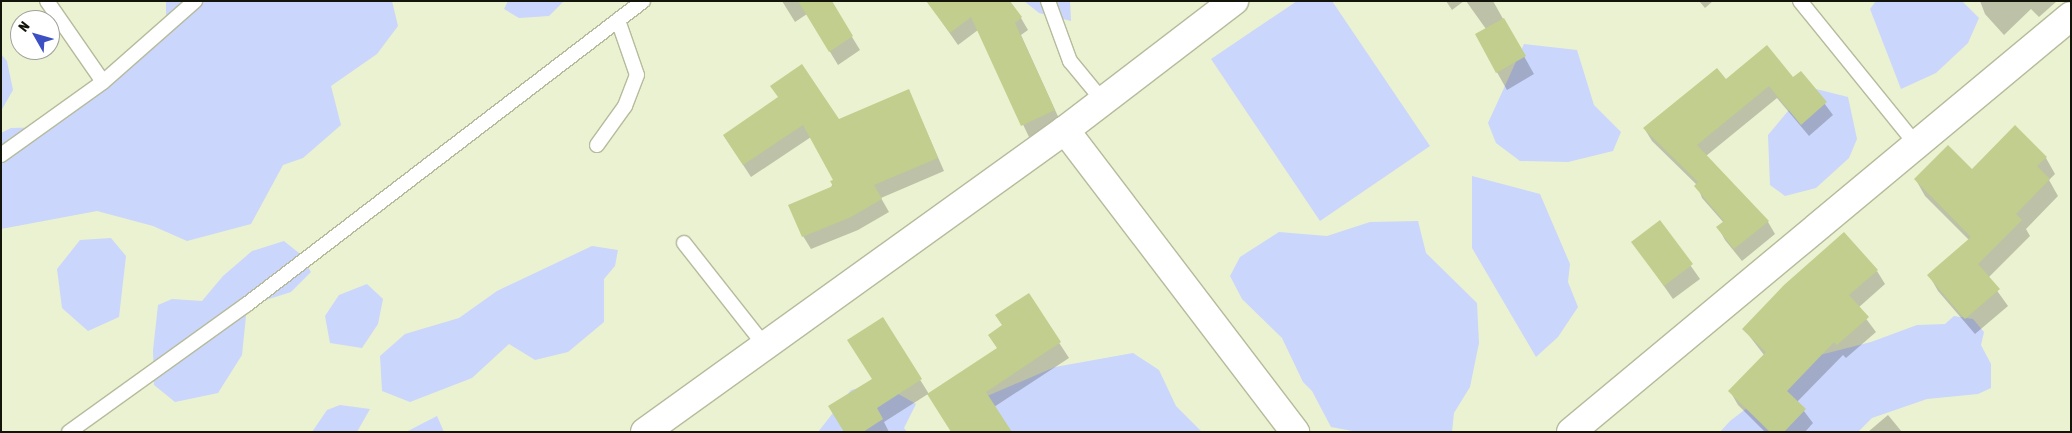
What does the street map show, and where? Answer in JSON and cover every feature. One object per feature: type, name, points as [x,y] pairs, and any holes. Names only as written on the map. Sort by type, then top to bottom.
[{"type":"street","points":[[645,432],[1065,130],[1234,1]]},
{"type":"street","points":[[1571,432],[2071,16]]},
{"type":"street","points":[[1065,130],[1295,432]]},
{"type":"lane","points":[[47,1],[103,82]]},
{"type":"lane","points":[[1,156],[103,82],[195,1]]},
{"type":"lane","points":[[69,432],[246,305],[642,1]]},
{"type":"lane","points":[[1048,1],[1070,61],[1103,101]]},
{"type":"lane","points":[[1800,1],[1916,144]]},
{"type":"lane","points":[[597,145],[625,106],[636,75],[618,20]]},
{"type":"lane","points":[[684,243],[765,346]]},
{"type":"shaded area","points":[[166,1],[392,1],[398,26],[377,54],[331,86],[341,125],[303,158],[283,165],[251,224],[187,241],[153,226],[97,211],[1,229],[1,133],[11,128],[50,127],[166,30]]},
{"type":"shaded area","points":[[508,1],[564,1],[549,16],[519,18],[504,9]]},
{"type":"shaded area","points":[[1024,1],[1070,1],[1071,21],[1039,13]]},
{"type":"shaded area","points":[[1297,1],[1332,1],[1430,146],[1320,221],[1211,59]]},
{"type":"shaded area","points":[[1876,1],[1962,1],[1979,18],[1968,43],[1936,73],[1901,89],[1870,9]]},
{"type":"shaded area","points":[[1524,44],[1577,50],[1594,105],[1621,132],[1613,151],[1568,162],[1520,161],[1496,143],[1488,123]]},
{"type":"shaded area","points":[[1,54],[7,61],[13,90],[1,111]]},
{"type":"shaded area","points":[[1816,89],[1848,97],[1857,139],[1849,158],[1816,188],[1785,196],[1770,185],[1768,135],[1794,104]]},
{"type":"shaded area","points":[[1472,176],[1540,194],[1570,264],[1568,282],[1578,307],[1558,337],[1536,357],[1472,248]]},
{"type":"shaded area","points":[[1418,221],[1426,253],[1477,303],[1479,343],[1470,387],[1454,413],[1452,432],[1358,432],[1331,427],[1312,391],[1303,382],[1282,338],[1242,299],[1230,276],[1240,257],[1279,232],[1327,236],[1370,222]]},
{"type":"shaded area","points":[[111,238],[126,256],[119,317],[88,331],[62,308],[57,269],[80,240]]},
{"type":"shaded area","points":[[284,241],[299,253],[311,272],[291,292],[247,306],[242,355],[218,393],[175,402],[154,385],[153,350],[158,305],[172,299],[202,301],[223,276],[252,251]]},
{"type":"shaded area","points":[[592,246],[618,250],[615,266],[604,279],[604,322],[568,352],[535,360],[509,344],[472,378],[410,402],[382,391],[380,356],[405,334],[459,318],[497,291]]},
{"type":"shaded area","points":[[367,284],[383,299],[378,324],[362,348],[330,343],[325,316],[339,295]]},
{"type":"shaded area","points":[[1954,316],[1973,319],[1984,332],[1981,345],[1991,364],[1991,388],[1978,394],[1927,399],[1872,418],[1858,432],[1720,432],[1730,421],[1785,379],[1804,359],[1871,342],[1917,325],[1945,324]]},
{"type":"shaded area","points":[[1133,353],[1159,370],[1176,406],[1202,432],[959,432],[964,406],[1055,367]]},
{"type":"shaded area","points":[[879,383],[916,404],[904,428],[907,432],[818,432],[851,390]]},
{"type":"shaded area","points":[[340,405],[370,409],[357,432],[312,432],[327,410]]},
{"type":"shaded area","points":[[437,416],[444,432],[406,432]]},
{"type":"building","points":[[798,1],[832,1],[853,36],[829,52]]},
{"type":"building","points":[[926,1],[1010,1],[1022,17],[1015,23],[1055,110],[1021,126],[971,17],[950,33]]},
{"type":"building","points":[[1504,18],[1526,56],[1496,73],[1475,34]]},
{"type":"building","points":[[1767,45],[1793,77],[1801,71],[1827,102],[1801,125],[1769,86],[1697,145],[1769,221],[1734,249],[1716,227],[1724,221],[1694,186],[1698,182],[1643,128],[1717,68],[1726,79]]},
{"type":"building","points":[[802,64],[839,119],[909,89],[938,158],[874,185],[882,199],[851,217],[802,237],[788,205],[833,186],[830,181],[833,180],[803,125],[743,165],[723,135],[778,97],[770,86]]},
{"type":"building","points":[[2015,125],[2047,157],[2037,166],[2050,179],[2016,214],[2022,220],[1978,264],[2000,289],[1965,319],[1927,275],[1971,237],[1914,179],[1948,145],[1972,169]]},
{"type":"building","points":[[1660,220],[1693,264],[1664,286],[1631,242]]},
{"type":"building","points":[[1844,232],[1878,270],[1849,295],[1869,317],[1837,345],[1834,342],[1787,391],[1806,409],[1784,432],[1770,432],[1728,391],[1766,352],[1742,329],[1784,285]]},
{"type":"building","points":[[1029,293],[1061,342],[986,392],[1012,432],[951,432],[927,394],[997,348],[988,335],[1002,325],[995,315]]},
{"type":"building","points":[[883,317],[922,379],[877,408],[883,419],[863,432],[844,432],[828,406],[872,379],[847,340]]}]
